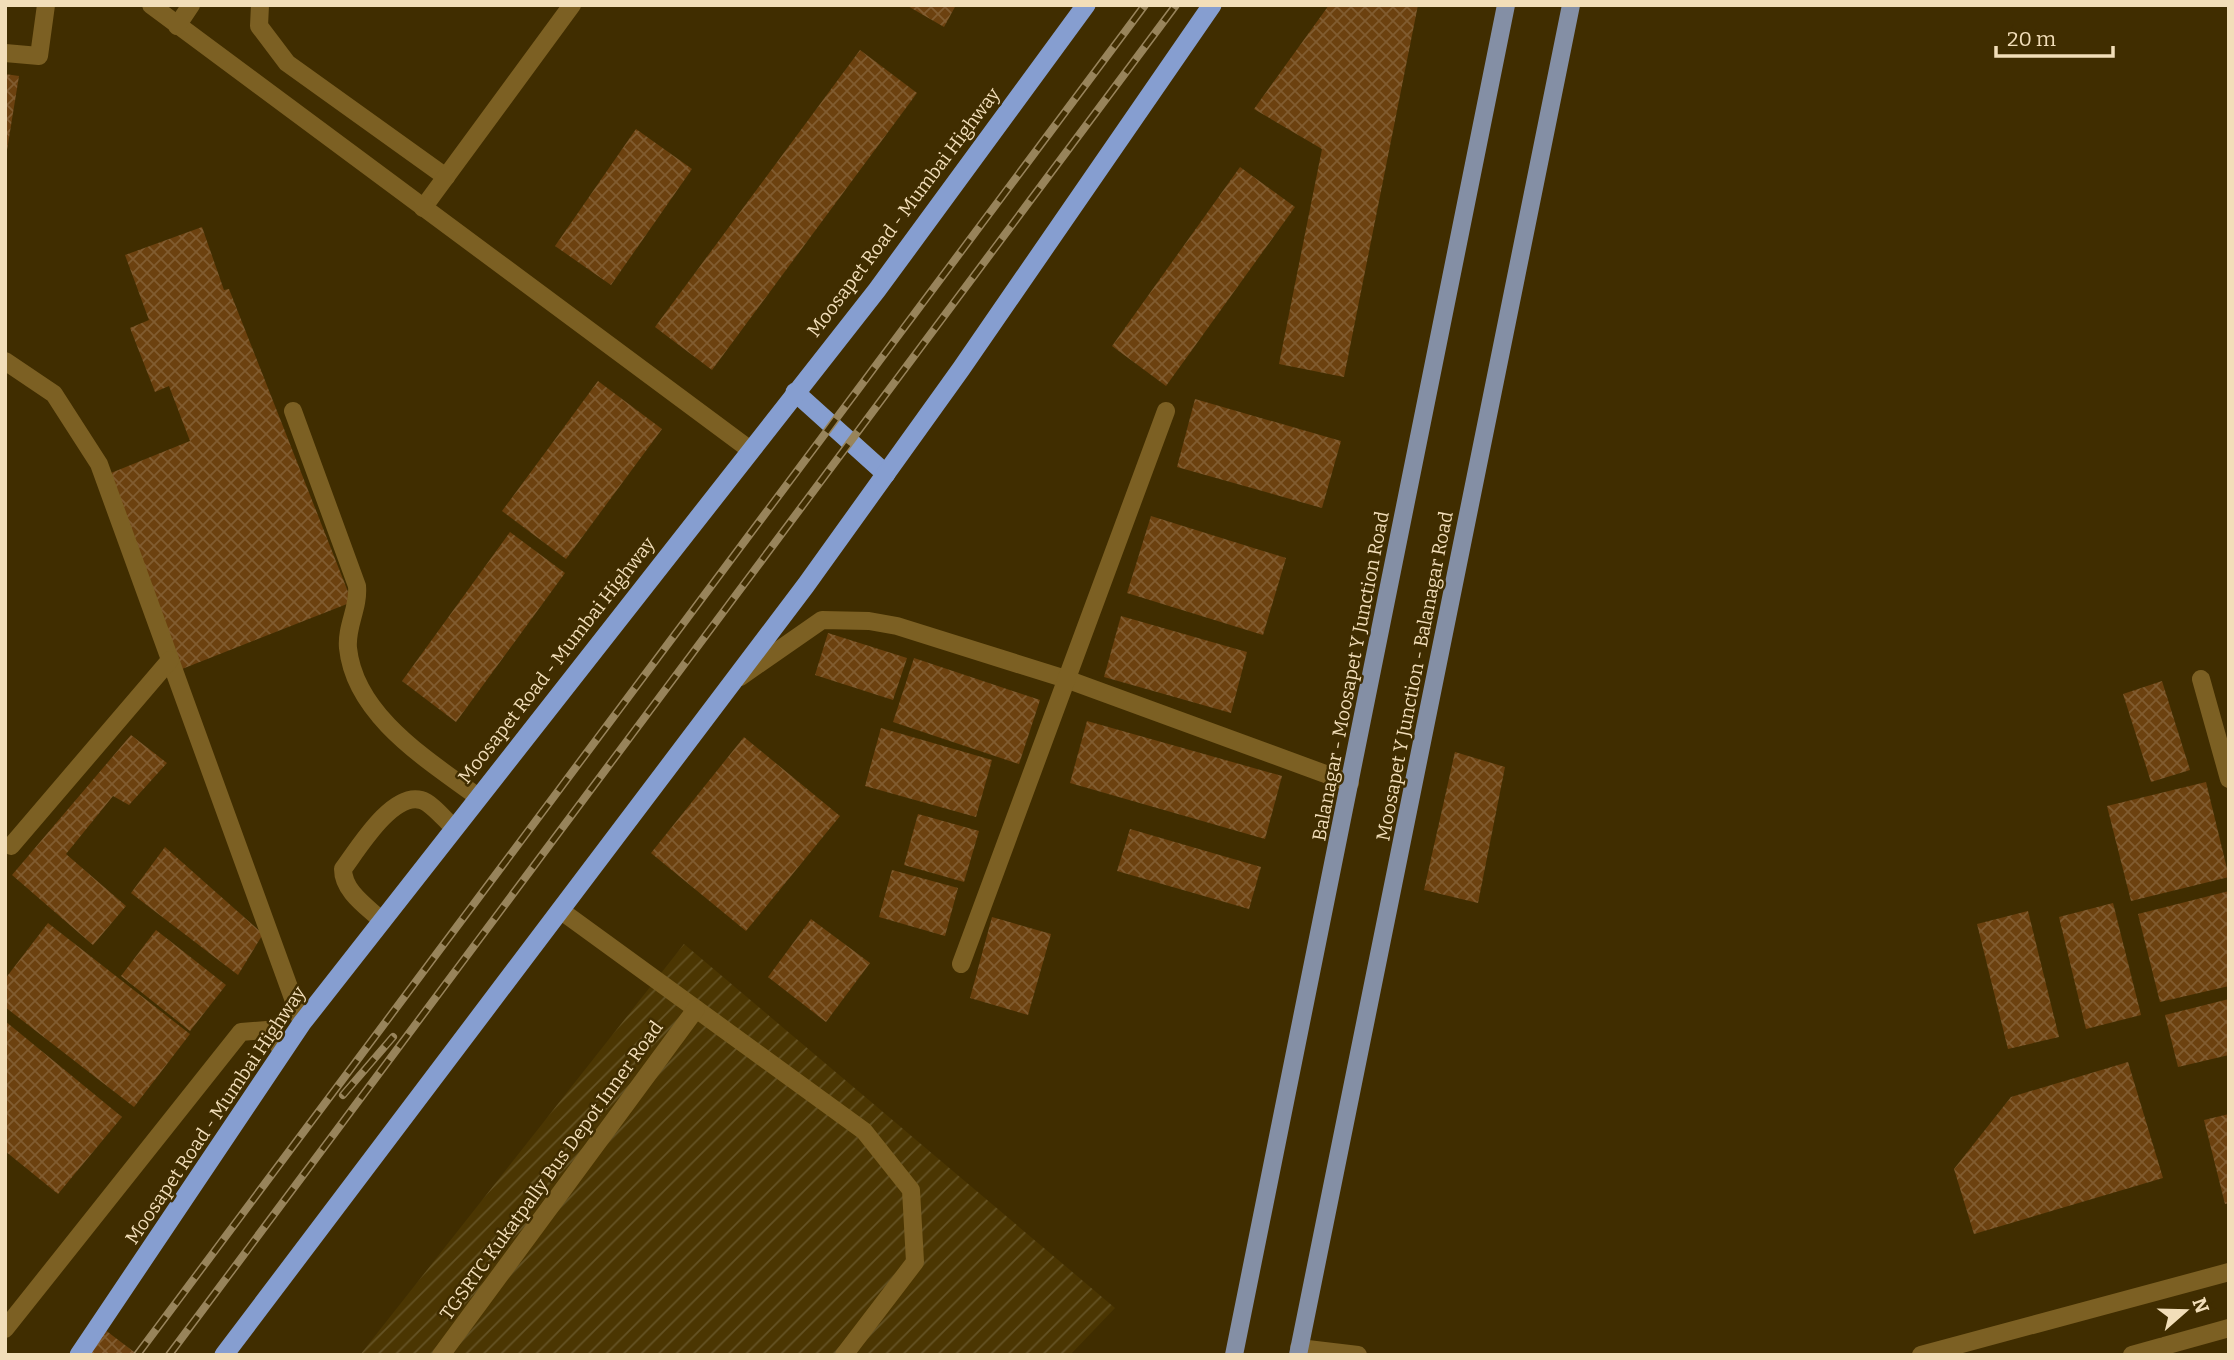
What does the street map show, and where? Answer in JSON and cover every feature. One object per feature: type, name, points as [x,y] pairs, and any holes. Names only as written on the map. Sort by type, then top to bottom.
[{"type":"highway","name":"Moosapet Road - Mumbai Highway","points":[[79,1355],[302,1023],[749,449],[877,290],[1086,5]]},
{"type":"highway","points":[[224,1355],[886,474],[1212,5]]},
{"type":"highway","points":[[795,392],[886,474]]},
{"type":"main road","name":"Balanagar - Moosapet Y Junction Road","points":[[1234,1355],[1506,5]]},
{"type":"main road","name":"Moosapet Y Junction - Balanagar Road","points":[[1298,1351],[1571,5]]},
{"type":"street","points":[[5,53],[39,56],[46,5]]},
{"type":"street","points":[[151,5],[749,449]]},
{"type":"street","points":[[177,26],[191,5]]},
{"type":"street","points":[[260,5],[259,26],[287,63],[446,177]]},
{"type":"street","points":[[423,208],[572,5]]},
{"type":"street","points":[[5,361],[54,394],[99,464],[302,1023]]},
{"type":"street","points":[[293,411],[357,586],[359,601],[351,622],[348,645],[358,686],[386,722],[423,756],[478,797]]},
{"type":"street","points":[[961,964],[1166,411]]},
{"type":"street","points":[[730,685],[822,620],[869,621],[897,626],[1066,679],[1350,783]]},
{"type":"street","points":[[11,845],[170,660]]},
{"type":"street","points":[[2201,680],[2229,779]]},
{"type":"street","points":[[381,920],[346,885],[343,876],[343,869],[377,824],[400,801],[412,799],[423,800],[454,828]]},
{"type":"street","points":[[560,910],[864,1131],[911,1190],[915,1262],[844,1355]]},
{"type":"street","name":"TGSRTC Kukatpally Bus Depot Inner Road","points":[[440,1355],[696,1009]]},
{"type":"street","points":[[5,1328],[241,1032],[267,1030],[283,1051]]},
{"type":"street","points":[[1921,1355],[2229,1272]]},
{"type":"street","points":[[2132,1355],[2229,1328]]},
{"type":"street","points":[[1298,1351],[1359,1355]]},
{"type":"shaded area","points":[[684,944],[1115,1308],[1070,1355],[360,1355]]},
{"type":"building","points":[[906,5],[956,5],[944,27]]},
{"type":"building","points":[[1329,5],[1418,5],[1344,377],[1279,364],[1322,149],[1254,109]]},
{"type":"building","points":[[860,50],[917,93],[712,370],[655,327]]},
{"type":"building","points":[[5,74],[19,76],[7,150],[5,150]]},
{"type":"building","points":[[636,129],[692,169],[611,285],[555,246]]},
{"type":"building","points":[[1240,167],[1295,207],[1166,386],[1112,346]]},
{"type":"building","points":[[202,227],[224,290],[229,289],[352,602],[182,669],[106,475],[190,441],[169,386],[155,392],[130,328],[149,320],[125,255]]},
{"type":"building","points":[[598,381],[662,429],[566,559],[502,511]]},
{"type":"building","points":[[1195,399],[1341,441],[1322,508],[1177,467]]},
{"type":"building","points":[[1151,516],[1286,558],[1263,635],[1127,593]]},
{"type":"building","points":[[510,532],[565,573],[456,722],[402,681]]},
{"type":"building","points":[[1121,616],[1247,652],[1231,713],[1104,677]]},
{"type":"building","points":[[828,633],[907,658],[893,700],[815,675]]},
{"type":"building","points":[[914,658],[1040,700],[1019,764],[893,722]]},
{"type":"building","points":[[2162,681],[2190,770],[2151,782],[2123,694]]},
{"type":"building","points":[[1087,721],[1282,776],[1265,839],[1070,783]]},
{"type":"building","points":[[881,728],[992,760],[976,817],[865,786]]},
{"type":"building","points":[[131,735],[167,763],[129,805],[113,796],[66,854],[126,906],[93,945],[12,875]]},
{"type":"building","points":[[744,737],[840,816],[746,931],[651,853]]},
{"type":"building","points":[[1455,752],[1505,767],[1478,903],[1424,890]]},
{"type":"building","points":[[2206,782],[2229,877],[2131,901],[2107,806]]},
{"type":"building","points":[[918,814],[979,831],[964,882],[904,865]]},
{"type":"building","points":[[1130,829],[1261,867],[1249,909],[1117,871]]},
{"type":"building","points":[[165,847],[263,934],[238,975],[131,893]]},
{"type":"building","points":[[892,870],[958,888],[945,936],[879,917]]},
{"type":"building","points":[[2229,891],[2229,986],[2160,1002],[2138,914]]},
{"type":"building","points":[[2113,903],[2141,1015],[2086,1029],[2059,917]]},
{"type":"building","points":[[2028,911],[2059,1037],[2008,1049],[1977,924]]},
{"type":"building","points":[[992,917],[1051,934],[1028,1015],[970,998]]},
{"type":"building","points":[[811,919],[870,963],[826,1022],[768,977]]},
{"type":"building","points":[[48,923],[190,1034],[134,1107],[5,1007],[5,979]]},
{"type":"building","points":[[156,930],[226,985],[190,1031],[121,976]]},
{"type":"building","points":[[2229,999],[2229,1055],[2178,1067],[2165,1015]]},
{"type":"building","points":[[5,1021],[122,1117],[58,1194],[5,1151]]},
{"type":"building","points":[[2128,1062],[2163,1178],[1974,1234],[1954,1169],[2011,1097]]},
{"type":"building","points":[[2229,1114],[2229,1203],[2225,1204],[2204,1120]]},
{"type":"building","points":[[96,1323],[138,1355],[73,1355]]},
{"type":"railway","points":[[137,1355],[1145,5]]},
{"type":"railway","points":[[169,1355],[1176,5]]},
{"type":"railway","points":[[343,1095],[393,1037]]}]
